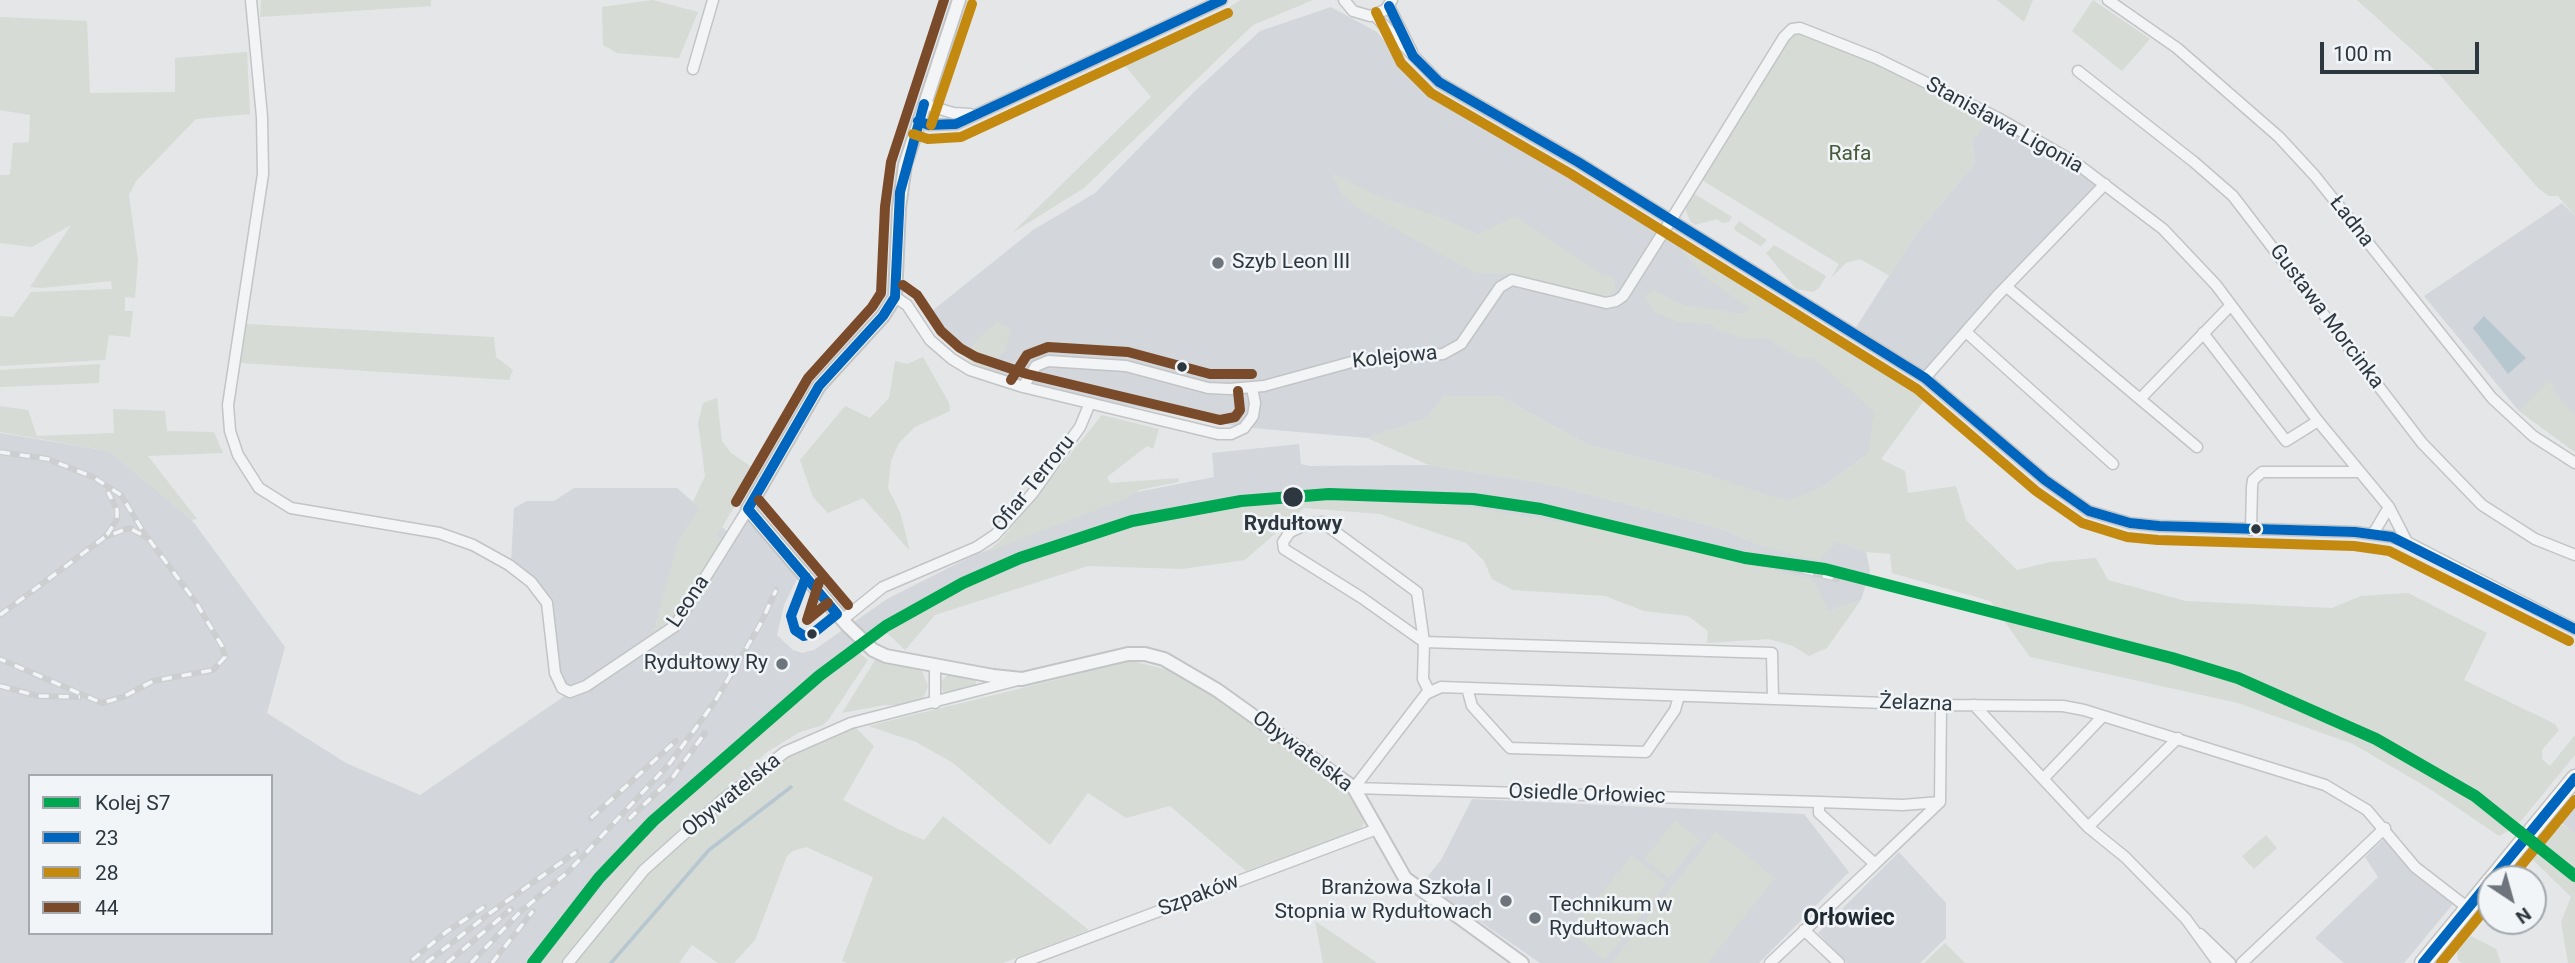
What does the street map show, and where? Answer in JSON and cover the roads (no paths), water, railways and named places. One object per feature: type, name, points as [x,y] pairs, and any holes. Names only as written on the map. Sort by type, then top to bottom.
[{"type":"main road","points":[[2503,865],[2575,778]]},
{"type":"main road","points":[[2423,963],[2477,897]]},
{"type":"street","name":"Leona","points":[[251,0],[262,117],[263,174],[228,405],[230,431],[238,455],[259,488],[291,508],[439,533],[472,545],[509,565],[531,582],[547,603],[555,673],[562,688],[570,692],[586,686],[675,626],[748,509]]},
{"type":"street","points":[[693,69],[713,0]]},
{"type":"street","points":[[842,620],[748,509],[819,386],[883,316],[895,297],[899,200],[905,164],[959,0]]},
{"type":"street","points":[[918,121],[949,126],[1222,0]]},
{"type":"street","points":[[1345,0],[1358,14],[1375,16],[1439,82],[1671,220],[1925,378],[2059,492],[2089,511],[2130,523],[2374,534],[2407,542],[2575,629]]},
{"type":"street","name":"Ładna","points":[[2108,0],[2177,47],[2279,137],[2315,176],[2492,398],[2533,436],[2575,463]]},
{"type":"street","points":[[1375,16],[1390,3],[1413,56]]},
{"type":"street","name":"Stanisława Ligonia","points":[[1671,220],[1784,37],[1792,29],[1800,27],[1876,58],[1998,118],[2077,163],[2183,247],[2231,305],[2318,421],[2389,507],[2407,542]]},
{"type":"street","name":"Gustawa Morcinka","points":[[2078,71],[2194,162],[2232,196],[2422,443],[2482,505],[2535,539],[2575,555]]},
{"type":"street","points":[[924,104],[953,113],[978,114]]},
{"type":"street","points":[[1925,378],[2105,184]]},
{"type":"street","name":"Kolejowa","points":[[1023,387],[1036,366],[1048,361],[1126,366],[1208,388],[1252,388],[1334,365],[1432,356],[1452,350],[1468,337],[1500,287],[1512,280],[1606,303],[1616,301],[1623,296],[1671,220]]},
{"type":"street","points":[[2008,288],[2197,447]]},
{"type":"street","points":[[895,297],[907,305],[930,340],[952,359],[980,374],[1023,387],[1218,434],[1231,434],[1244,428],[1253,416],[1252,388]]},
{"type":"street","points":[[2140,399],[2231,305]]},
{"type":"street","points":[[1966,332],[2113,464]]},
{"type":"street","points":[[2203,333],[2286,441],[2290,441],[2318,421]]},
{"type":"street","name":"Ofiar Terroru","points":[[842,620],[883,587],[977,547],[995,535],[1040,483],[1080,427],[1090,404]]},
{"type":"street","points":[[2251,530],[2253,480],[2262,472],[2360,472]]},
{"type":"street","points":[[2374,534],[2389,507]]},
{"type":"street","points":[[1354,788],[1429,691],[1423,679],[1424,642],[1420,600],[1417,592],[1329,524],[1307,524],[1285,537],[1284,550],[1362,598],[1424,642],[1772,653],[1773,699]]},
{"type":"street","name":"Obywatelska","points":[[842,620],[877,653],[935,666],[1023,678]]},
{"type":"street","name":"Obywatelska","points":[[568,963],[644,870],[763,766],[810,738],[836,728],[1023,678],[1128,654],[1155,656],[1217,690],[1354,788],[1405,878],[1516,961]]},
{"type":"street","points":[[935,666],[935,703]]},
{"type":"street","name":"Żelazna","points":[[1429,691],[1441,687],[1941,705],[2063,706],[2178,738],[2325,785],[2357,803],[2385,828],[2415,867],[2468,908]]},
{"type":"street","points":[[1467,688],[1472,706],[1510,748],[1646,752],[1675,710],[1679,696]]},
{"type":"street","points":[[1770,963],[1940,802],[1941,705]]},
{"type":"street","points":[[1974,705],[2088,827],[2125,857],[2191,928],[2230,963]]},
{"type":"street","points":[[2043,779],[2103,716]]},
{"type":"street","points":[[2088,827],[2178,738]]},
{"type":"street","name":"Osiedle Orłowiec","points":[[1354,788],[1819,802],[1940,802]]},
{"type":"street","points":[[1819,802],[1819,813],[1875,864]]},
{"type":"street","points":[[2242,963],[2385,828]]},
{"type":"street","name":"Szpaków","points":[[1021,963],[1377,829]]},
{"type":"street","points":[[2191,928],[2218,963]]},
{"type":"street","points":[[1804,930],[1839,963]]},
{"type":"waterway","points":[[611,963],[709,850],[791,787]]},
{"type":"railway","points":[[0,452],[48,459],[93,477],[121,495],[146,536]]},
{"type":"railway","points":[[107,535],[117,519],[117,510],[108,492]]},
{"type":"railway","points":[[0,615],[105,537],[129,528],[148,538],[195,601],[222,646],[225,657],[213,670],[153,681],[123,697],[102,703],[0,659]]},
{"type":"railway","points":[[1745,558],[1837,579]]},
{"type":"railway","points":[[471,963],[520,912],[568,872],[670,763],[714,703],[761,623],[776,590]]},
{"type":"railway","points":[[0,686],[38,696],[80,697]]},
{"type":"railway","points":[[629,819],[673,777],[705,733]]},
{"type":"railway","points":[[591,818],[676,741]]},
{"type":"railway","points":[[426,963],[490,913],[576,852]]},
{"type":"railway","points":[[412,960],[446,932],[484,907]]},
{"type":"railway","points":[[447,963],[511,909]]},
{"type":"railway","points":[[492,963],[533,911]]},
{"type":"rail line","name":"S7","points":[[533,963],[599,878],[653,821],[819,676],[886,626],[963,583],[1020,558],[1132,521],[1241,501],[1329,494],[1473,499],[1541,509],[1745,558],[1825,569],[2172,658],[2238,678],[2376,739],[2475,796],[2575,876]]},
{"type":"place","name":"Szyb Leon III","points":[[1218,263]]},
{"type":"place","name":"Rydułtowy","points":[[1293,497]]},
{"type":"place","name":"Rydułtowy Ry","points":[[782,664]]},
{"type":"place","name":"Branżowa Szkoła I Stopnia w Rydułtowach","points":[[1506,901]]},
{"type":"place","name":"Technikum w Rydułtowach","points":[[1535,918]]},
{"type":"district","name":"Orłowiec","points":[[1849,919]]},
{"type":"park label","name":"Rafa","points":[[1850,155]]}]
